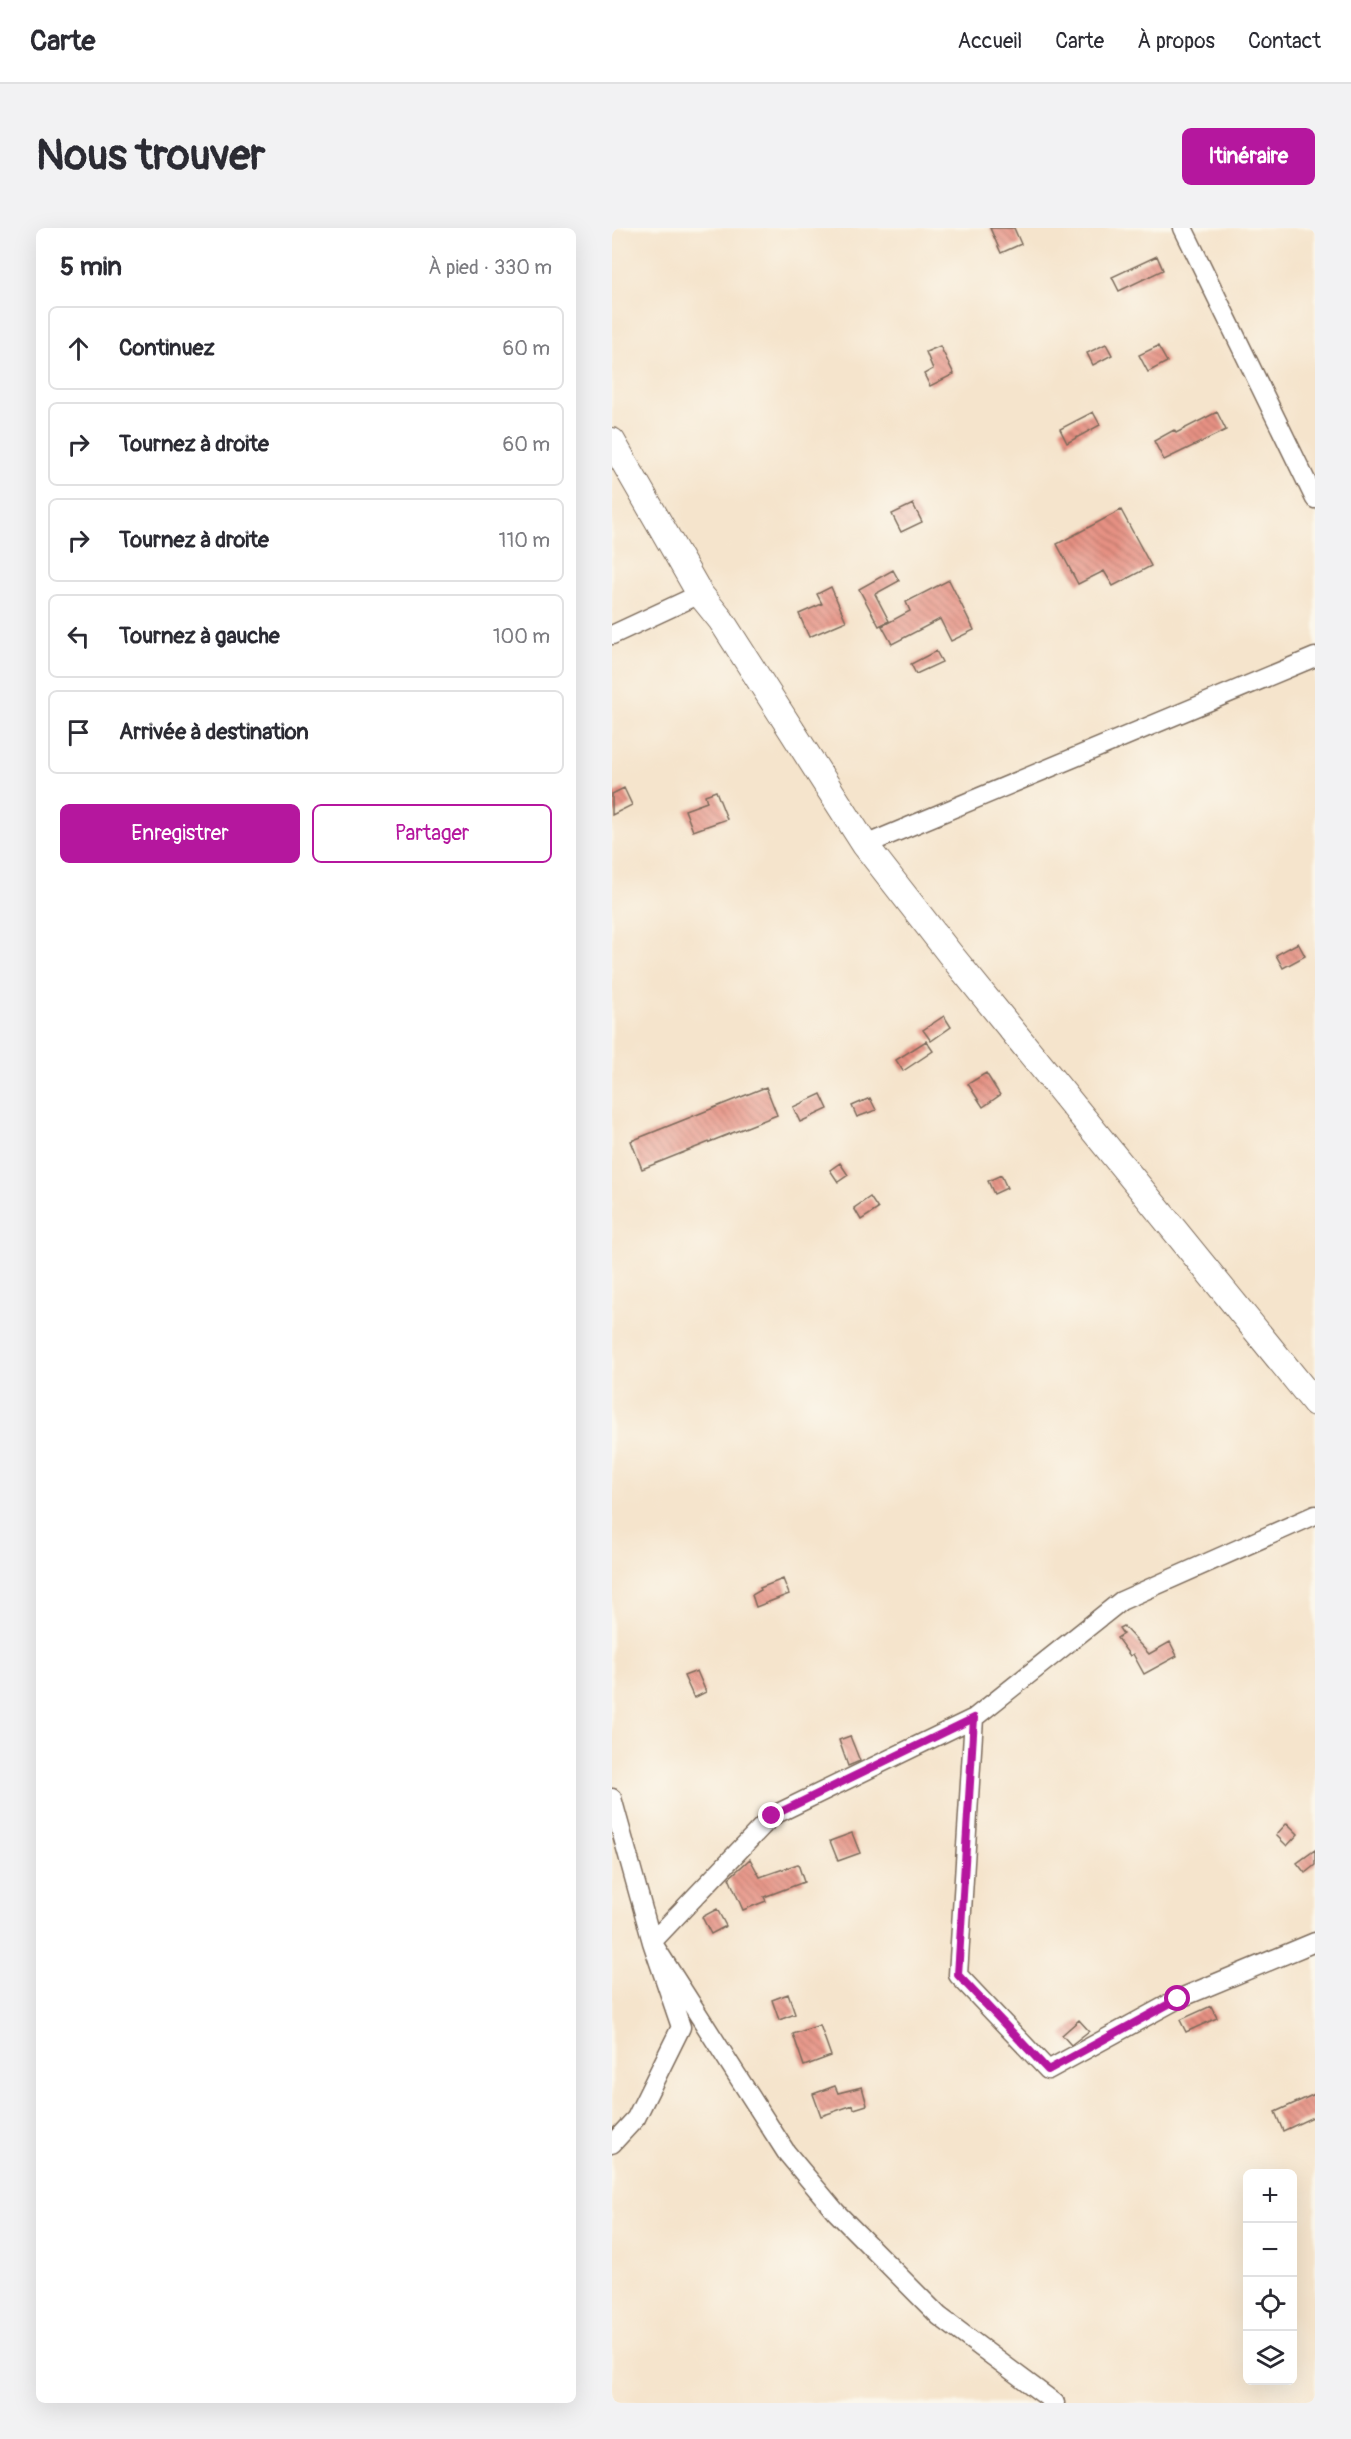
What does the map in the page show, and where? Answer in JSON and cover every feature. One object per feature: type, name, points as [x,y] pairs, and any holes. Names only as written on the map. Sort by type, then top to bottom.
[{"type":"main road","points":[[612,441],[700,594],[721,620],[865,845],[950,954],[1315,1403]]},
{"type":"street","points":[[1183,228],[1315,499]]},
{"type":"street","points":[[612,635],[700,594]]},
{"type":"street","points":[[865,845],[1315,657]]},
{"type":"street","points":[[652,1942],[772,1816],[974,1718],[1121,1601],[1315,1515]]},
{"type":"street","points":[[974,1718],[958,1975],[1048,2070],[1178,1999],[1315,1942]]},
{"type":"street","points":[[612,1798],[652,1942],[681,2027],[636,2118],[612,2144]]},
{"type":"street","points":[[652,1942],[786,2152],[837,2212],[939,2316],[1055,2403]]},
{"type":"building","points":[[990,228],[1014,228],[1021,244],[1001,253]]},
{"type":"building","points":[[1157,256],[1163,270],[1119,291],[1112,277]]},
{"type":"building","points":[[1106,344],[1112,355],[1093,365],[1087,353]]},
{"type":"building","points":[[940,346],[954,374],[930,386],[924,374],[933,369],[926,352]]},
{"type":"building","points":[[1158,346],[1167,362],[1148,372],[1139,355]]},
{"type":"building","points":[[1093,412],[1100,425],[1067,443],[1060,429]]},
{"type":"building","points":[[1217,412],[1226,430],[1164,460],[1154,441],[1174,430],[1176,433]]},
{"type":"building","points":[[913,504],[922,522],[901,532],[892,514]]},
{"type":"building","points":[[1121,510],[1151,566],[1113,586],[1104,571],[1078,584],[1057,544]]},
{"type":"building","points":[[893,570],[899,581],[875,594],[889,621],[879,626],[859,589]]},
{"type":"building","points":[[949,580],[974,630],[951,641],[940,619],[892,644],[882,626],[910,611],[906,602]]},
{"type":"building","points":[[831,587],[846,621],[809,637],[799,614],[822,604],[817,594]]},
{"type":"building","points":[[936,651],[942,662],[916,674],[911,664]]},
{"type":"building","points":[[624,788],[632,805],[612,815],[612,794]]},
{"type":"building","points":[[716,791],[727,819],[693,831],[685,810],[707,802],[705,795]]},
{"type":"building","points":[[1298,943],[1305,956],[1283,968],[1276,955]]},
{"type":"building","points":[[944,1016],[951,1027],[931,1041],[923,1030]]},
{"type":"building","points":[[926,1041],[933,1051],[903,1071],[896,1060]]},
{"type":"building","points":[[986,1073],[1000,1095],[983,1107],[968,1084]]},
{"type":"building","points":[[766,1087],[777,1115],[642,1169],[631,1141]]},
{"type":"building","points":[[821,1094],[828,1109],[800,1122],[793,1107]]},
{"type":"building","points":[[870,1098],[876,1110],[857,1117],[852,1106]]},
{"type":"building","points":[[840,1163],[848,1175],[838,1182],[830,1170]]},
{"type":"building","points":[[1001,1175],[1007,1188],[994,1194],[988,1181]]},
{"type":"building","points":[[870,1197],[878,1209],[861,1220],[854,1208]]},
{"type":"building","points":[[783,1579],[789,1594],[756,1607],[752,1595],[761,1590],[760,1588]]},
{"type":"building","points":[[1123,1626],[1149,1654],[1170,1642],[1177,1656],[1144,1674],[1133,1654],[1130,1656],[1117,1638],[1123,1634],[1119,1628]]},
{"type":"building","points":[[697,1671],[706,1692],[694,1698],[684,1676]]},
{"type":"building","points":[[850,1736],[860,1761],[848,1766],[839,1740]]},
{"type":"building","points":[[1287,1823],[1298,1834],[1287,1846],[1276,1835]]},
{"type":"building","points":[[852,1833],[860,1853],[838,1861],[830,1841]]},
{"type":"building","points":[[1315,1850],[1315,1865],[1305,1873],[1297,1863]]},
{"type":"building","points":[[750,1859],[760,1877],[798,1864],[804,1882],[764,1897],[766,1901],[743,1910],[729,1878]]},
{"type":"building","points":[[717,1909],[726,1926],[711,1934],[702,1917]]},
{"type":"building","points":[[788,1994],[795,2014],[779,2020],[772,2000]]},
{"type":"building","points":[[1211,2006],[1217,2018],[1186,2032],[1180,2020]]},
{"type":"building","points":[[1079,2020],[1089,2031],[1071,2045],[1062,2035]]},
{"type":"building","points":[[820,2025],[831,2056],[804,2066],[793,2034]]},
{"type":"building","points":[[835,2086],[838,2093],[862,2087],[867,2105],[854,2109],[853,2105],[821,2116],[813,2094]]},
{"type":"building","points":[[1315,2094],[1315,2116],[1283,2131],[1275,2112]]},
{"type":"route","points":[[772,1816],[974,1718],[958,1975],[1048,2070],[1178,1999]]}]
